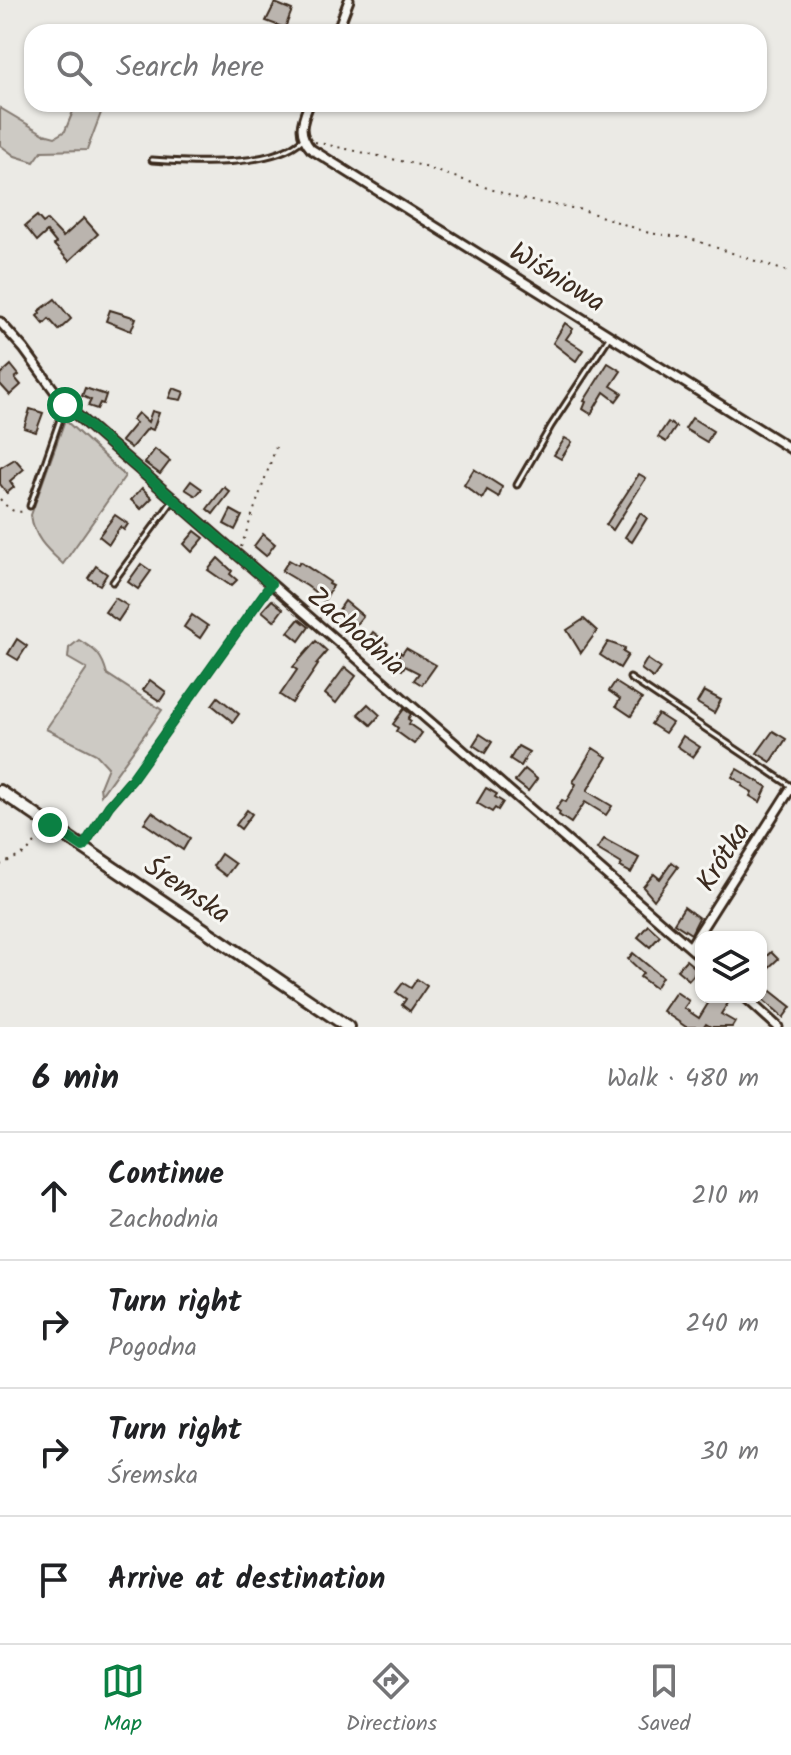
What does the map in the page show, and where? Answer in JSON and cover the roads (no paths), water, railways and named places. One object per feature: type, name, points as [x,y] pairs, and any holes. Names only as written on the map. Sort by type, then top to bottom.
[{"type":"main road","name":"Śremska","points":[[0,791],[348,1027]]},
{"type":"street","points":[[340,24],[349,0]]},
{"type":"street","points":[[303,139],[300,124],[305,112]]},
{"type":"street","name":"Wiśniowa","points":[[303,139],[311,149],[791,449]]},
{"type":"street","name":"Zachodnia","points":[[0,322],[65,405],[695,952]]},
{"type":"street","name":"Krótka","points":[[690,947],[791,787]]},
{"type":"street","points":[[752,1003],[778,1027]]},
{"type":"lane","points":[[152,160],[222,163],[274,153],[295,146],[303,139]]},
{"type":"lane","points":[[517,485],[551,426],[611,335]]},
{"type":"lane","points":[[30,506],[65,405]]},
{"type":"lane","points":[[113,582],[174,499]]},
{"type":"lane","points":[[83,847],[109,806],[132,779],[271,584]]},
{"type":"lane","points":[[630,678],[791,787]]}]
